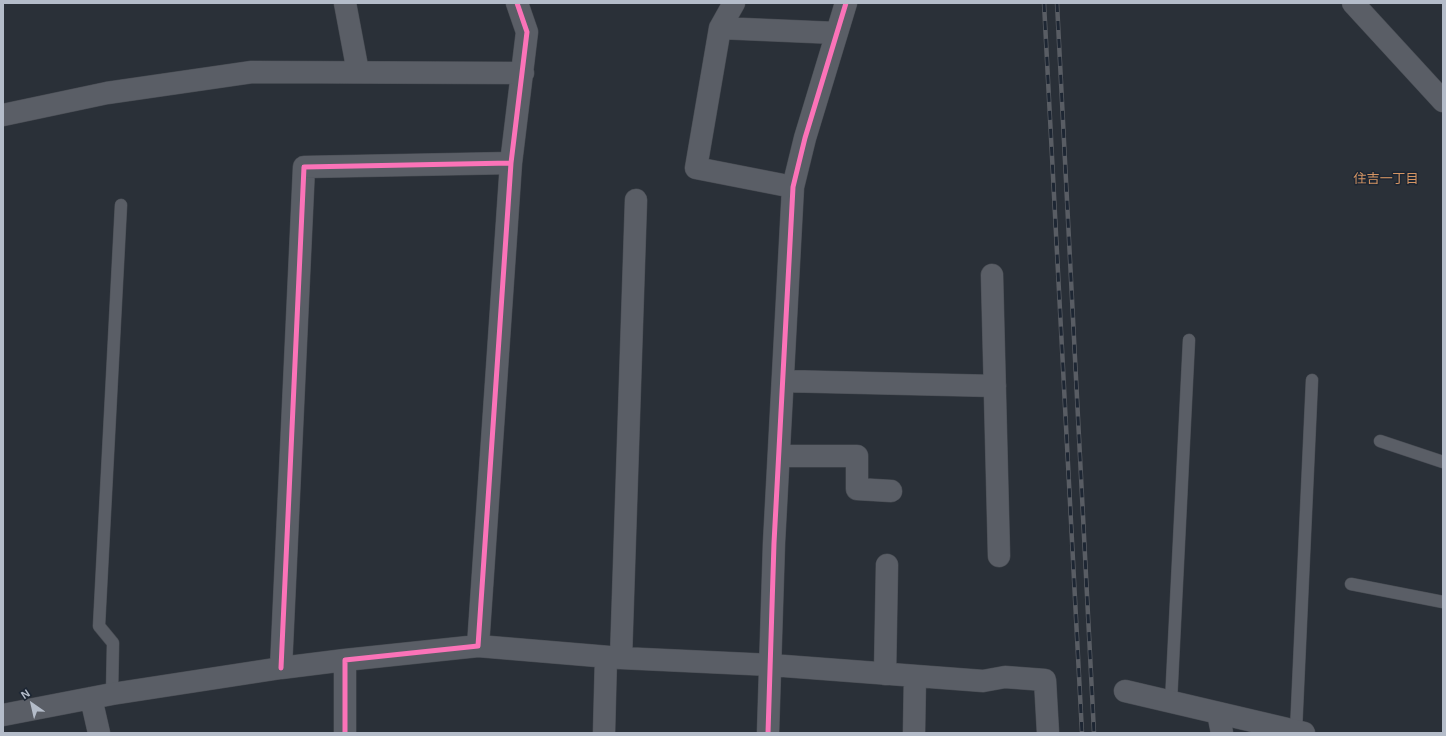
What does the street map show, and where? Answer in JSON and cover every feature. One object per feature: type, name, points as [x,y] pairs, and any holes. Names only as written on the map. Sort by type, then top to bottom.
[{"type":"street","points":[[345,3],[358,72]]},
{"type":"street","points":[[478,646],[511,164],[527,32],[517,3]]},
{"type":"street","points":[[734,3],[720,28],[696,168],[793,187]]},
{"type":"street","points":[[768,733],[774,543],[793,187],[805,138],[846,3]]},
{"type":"street","points":[[1352,3],[1443,101]]},
{"type":"street","points":[[720,28],[836,33]]},
{"type":"street","points":[[3,115],[107,93],[252,72],[523,73]]},
{"type":"street","points":[[281,668],[304,167],[511,164]]},
{"type":"street","points":[[604,733],[613,658],[636,200]]},
{"type":"street","points":[[992,275],[999,556]]},
{"type":"street","points":[[783,381],[995,386]]},
{"type":"street","points":[[778,456],[857,456],[857,488],[890,491]]},
{"type":"street","points":[[885,674],[887,565]]},
{"type":"street","points":[[3,715],[112,694],[281,668],[478,646],[613,658],[771,665],[983,681],[1005,677],[1045,680],[1048,733]]},
{"type":"street","points":[[345,660],[345,733]]},
{"type":"street","points":[[914,733],[915,676]]},
{"type":"street","points":[[1125,691],[1171,702],[1220,723],[1300,732]]},
{"type":"street","points":[[91,698],[99,733]]},
{"type":"lane","points":[[112,694],[113,642],[99,626],[121,205]]},
{"type":"lane","points":[[1171,702],[1189,340]]},
{"type":"lane","points":[[1300,732],[1312,380]]},
{"type":"lane","points":[[1380,441],[1443,462]]},
{"type":"lane","points":[[1351,584],[1443,602]]},
{"type":"railway","points":[[1044,3],[1082,733]]},
{"type":"railway","points":[[1057,3],[1094,733]]},
{"type":"cycle path","points":[[345,733],[345,660],[478,646],[511,163],[527,32],[517,3]]},
{"type":"cycle path","points":[[768,733],[774,543],[793,187],[805,138],[846,3]]},
{"type":"cycle path","points":[[281,668],[304,167],[511,163]]},
{"type":"district","name":"住吉一丁目","points":[[1386,179]]}]
